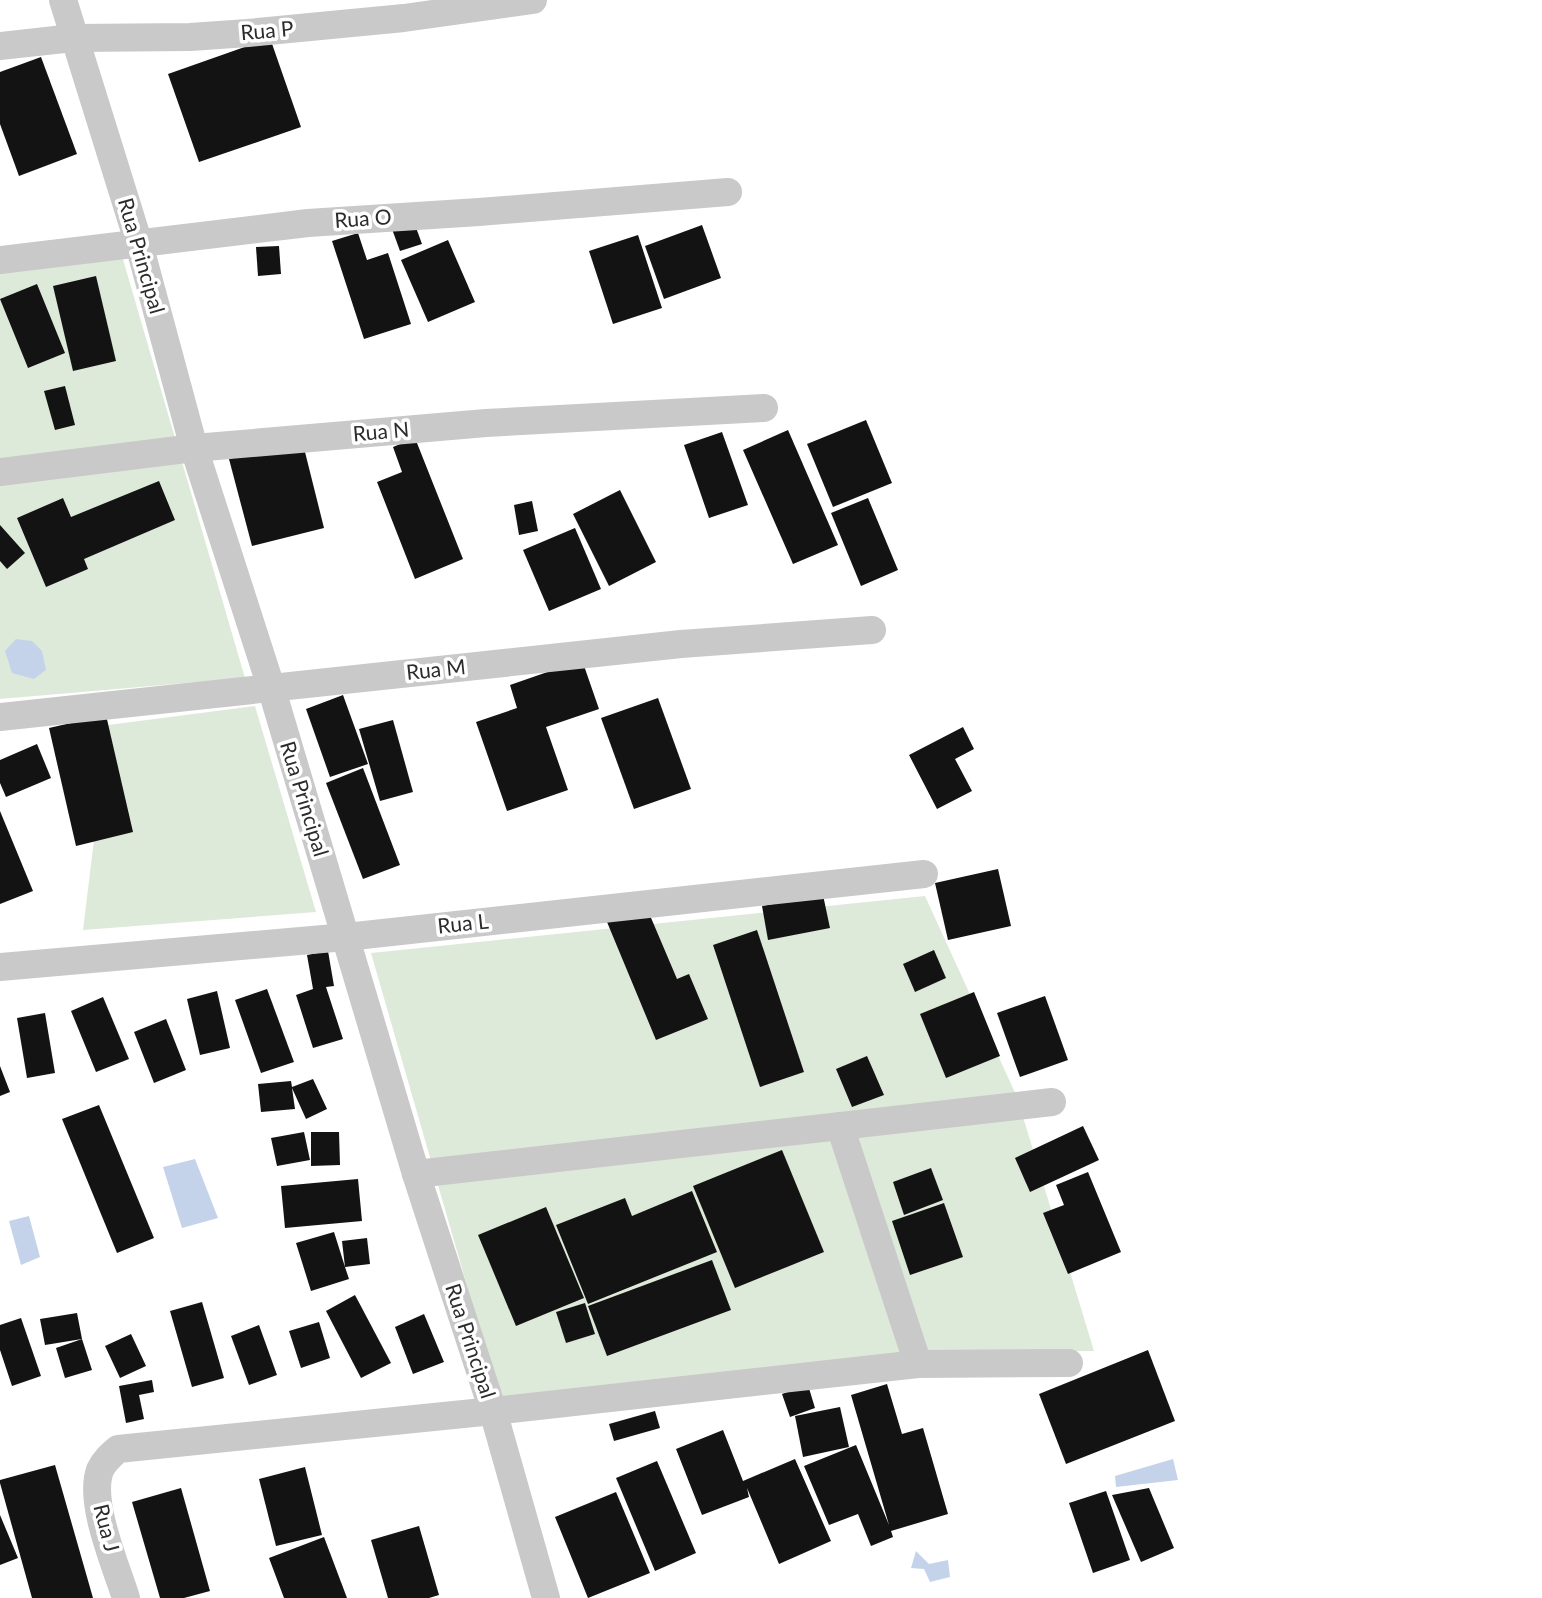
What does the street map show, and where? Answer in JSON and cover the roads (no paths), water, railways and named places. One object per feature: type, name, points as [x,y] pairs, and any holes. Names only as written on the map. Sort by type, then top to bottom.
[{"type":"street","name":"Rua Principal","points":[[63,0],[139,244],[194,449],[271,687],[416,1174],[493,1411],[546,1598]]},
{"type":"street","name":"Rua P","points":[[0,46],[73,38],[190,37],[248,33],[404,18],[533,0]]},
{"type":"street","name":"Rua O","points":[[0,260],[309,223],[728,191]]},
{"type":"street","name":"Rua N","points":[[0,472],[194,449],[486,423],[764,408]]},
{"type":"street","name":"Rua M","points":[[0,717],[681,644],[872,630]]},
{"type":"street","name":"Rua L","points":[[0,967],[346,937],[924,874]]},
{"type":"street","points":[[416,1174],[1052,1102]]},
{"type":"street","points":[[840,1126],[918,1364]]},
{"type":"street","name":"Rua J","points":[[126,1598],[103,1528],[96,1488],[101,1468],[118,1448],[493,1411],[918,1364],[1069,1363]]},
{"type":"water","points":[[16,639],[32,641],[42,651],[46,670],[34,679],[12,673],[5,651]]},
{"type":"water","points":[[195,1159],[218,1218],[182,1228],[163,1167]]},
{"type":"water","points":[[29,1216],[40,1257],[21,1265],[9,1221]]},
{"type":"water","points":[[1173,1459],[1178,1480],[1116,1487],[1115,1476]]},
{"type":"water","points":[[916,1551],[929,1564],[948,1560],[950,1577],[930,1582],[924,1569],[911,1568]]}]
